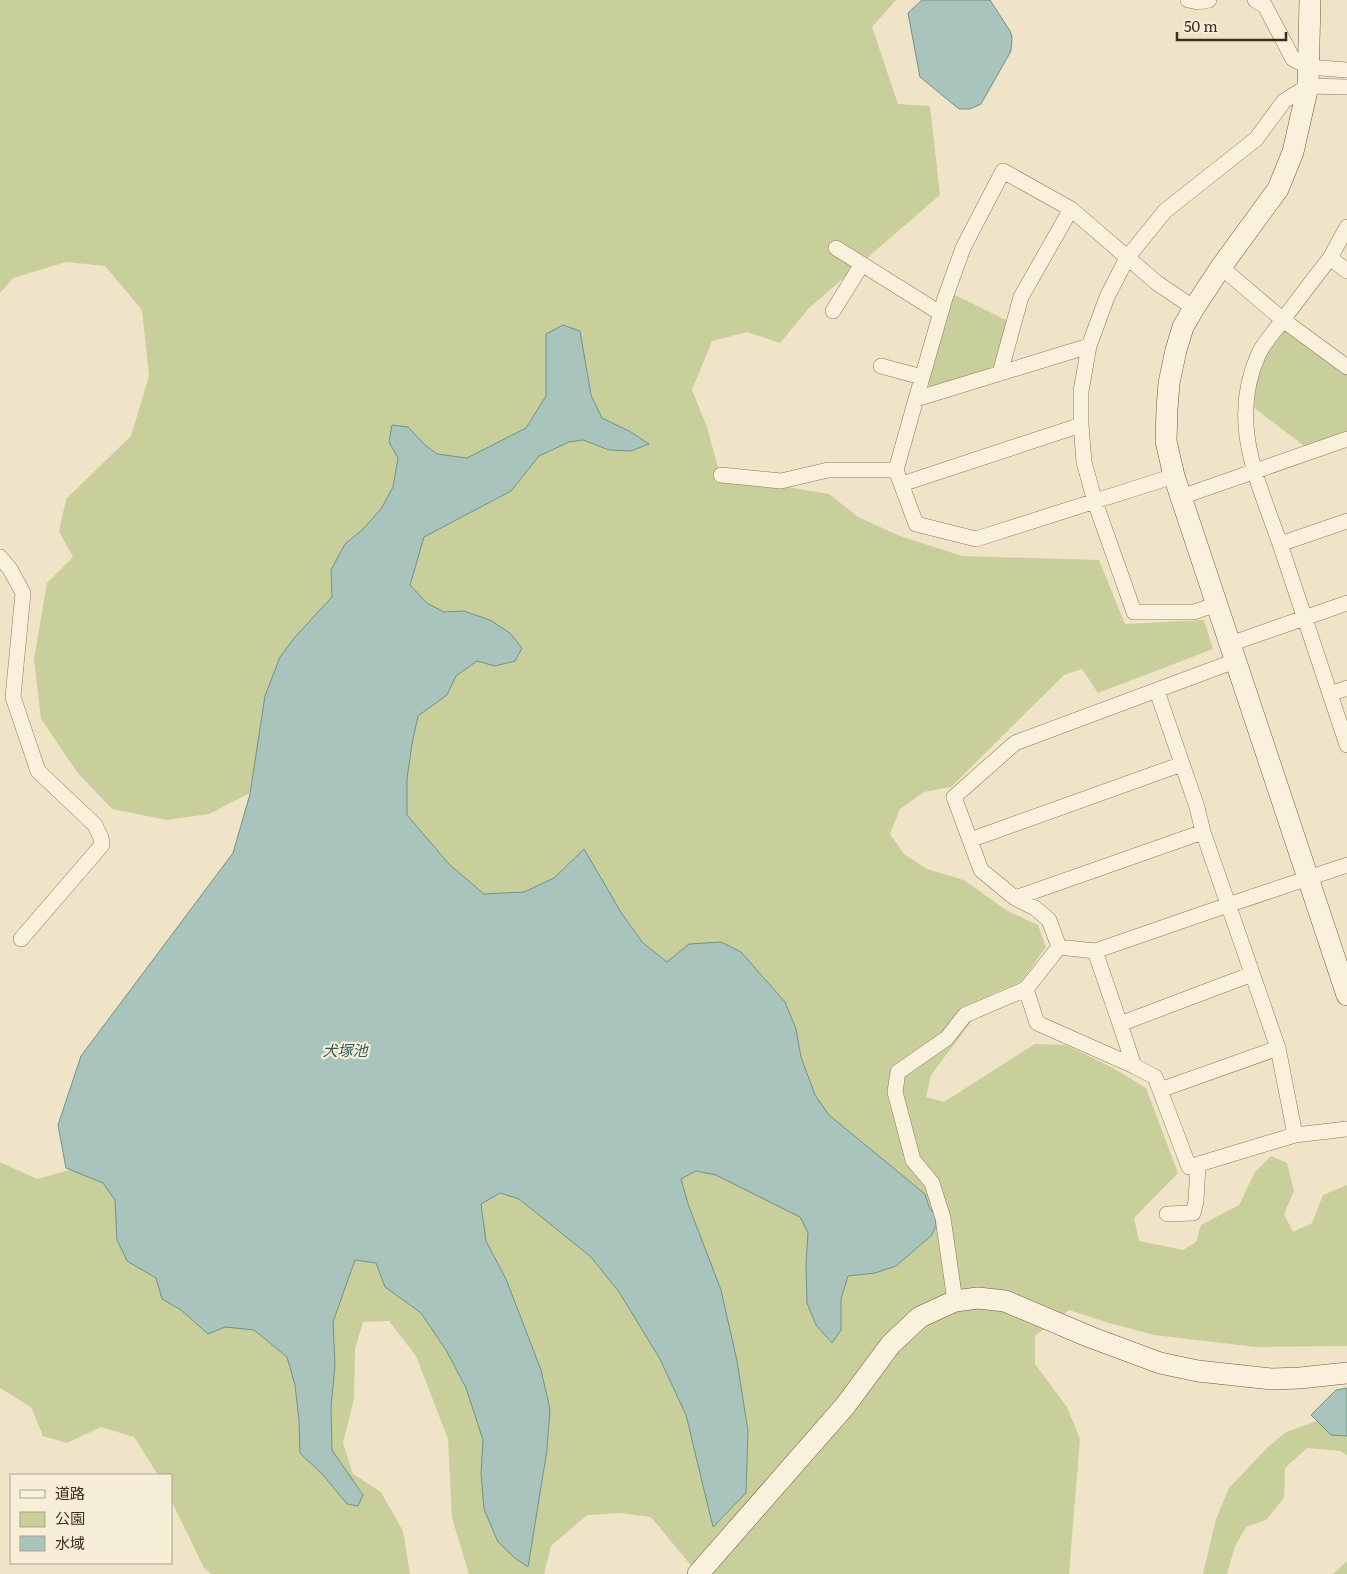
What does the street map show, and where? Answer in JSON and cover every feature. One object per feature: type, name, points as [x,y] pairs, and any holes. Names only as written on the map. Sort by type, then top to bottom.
[{"type":"street","points":[[1188,0],[1198,2],[1208,0]]},
{"type":"street","points":[[1255,0],[1264,6],[1293,59],[1308,77],[1347,86]]},
{"type":"street","points":[[1310,0],[1308,77],[1293,152],[1278,188],[1221,267],[1184,327],[1176,350],[1169,383],[1166,441],[1174,476],[1347,996]]},
{"type":"street","points":[[1217,604],[1194,612],[1134,612],[1095,502],[1084,462],[1081,391],[1089,346],[1107,297],[1128,258],[1165,211],[1256,139],[1284,101],[1308,77],[1347,70]]},
{"type":"street","points":[[1174,476],[976,540],[916,524],[899,477],[916,399],[940,313],[963,248],[1003,171],[1071,209],[1156,283],[1194,308]]},
{"type":"street","points":[[1000,373],[1021,297],[1071,209]]},
{"type":"street","points":[[1347,226],[1330,258],[1260,351],[1251,377],[1245,406],[1247,442],[1254,470],[1347,744]]},
{"type":"street","points":[[836,248],[940,313]]},
{"type":"street","points":[[1330,258],[1347,271]]},
{"type":"street","points":[[833,311],[862,264]]},
{"type":"street","points":[[1221,267],[1283,320],[1347,367]]},
{"type":"street","points":[[916,399],[1089,346]]},
{"type":"street","points":[[881,366],[922,377]]},
{"type":"street","points":[[721,475],[781,481],[828,470],[899,477],[1081,425]]},
{"type":"street","points":[[1181,496],[1347,440]]},
{"type":"street","points":[[1280,544],[1347,521]]},
{"type":"street","points":[[0,557],[10,568],[23,593],[13,697],[38,770],[95,825],[102,845],[21,939]]},
{"type":"street","points":[[1059,947],[1049,920],[1035,908],[1015,898],[982,870],[954,798],[1016,743],[1157,691],[1304,618],[1347,603]]},
{"type":"street","points":[[1330,694],[1347,688]]},
{"type":"street","points":[[1157,691],[1203,832],[1278,1048],[1295,1135]]},
{"type":"street","points":[[970,840],[1182,764]]},
{"type":"street","points":[[1015,898],[1203,832]]},
{"type":"street","points":[[1059,947],[1095,951],[1228,904],[1347,865]]},
{"type":"street","points":[[955,1301],[944,1218],[932,1183],[913,1160],[895,1092],[898,1072],[947,1038],[965,1015],[1026,989],[1059,947]]},
{"type":"street","points":[[1095,951],[1134,1066]]},
{"type":"street","points":[[1120,1024],[1252,974]]},
{"type":"street","points":[[1026,989],[1037,1023],[1155,1076],[1189,1167],[1295,1135],[1347,1130]]},
{"type":"street","points":[[1160,1090],[1278,1048]]},
{"type":"street","points":[[1167,1214],[1193,1213],[1196,1200],[1198,1165]]},
{"type":"street","points":[[698,1574],[845,1406],[891,1344],[920,1318],[955,1301],[978,1298],[1005,1301],[1090,1337],[1160,1363],[1198,1371],[1272,1379],[1300,1378],[1347,1372]]},
{"type":"green space","points":[[0,0],[896,0],[872,27],[898,104],[930,106],[940,195],[809,308],[780,343],[747,332],[712,341],[692,390],[707,427],[719,471],[776,485],[829,494],[858,517],[900,536],[962,556],[1099,560],[1125,624],[1204,620],[1213,649],[1098,693],[1082,669],[1064,675],[951,787],[924,792],[900,809],[890,834],[904,854],[927,869],[964,880],[1006,910],[1038,925],[1046,947],[1021,982],[992,994],[931,1075],[926,1097],[944,1102],[1035,1044],[1066,1045],[1113,1068],[1146,1088],[1178,1173],[1134,1218],[1139,1241],[1183,1250],[1196,1242],[1201,1225],[1239,1205],[1255,1172],[1271,1156],[1287,1163],[1294,1191],[1284,1214],[1293,1232],[1312,1223],[1323,1195],[1347,1185],[1347,1346],[1256,1347],[1154,1335],[1069,1310],[1035,1336],[1035,1364],[1067,1407],[1080,1439],[1069,1574],[698,1574],[651,1517],[619,1513],[587,1515],[551,1546],[544,1574],[469,1574],[452,1518],[448,1439],[416,1356],[389,1321],[363,1322],[355,1349],[354,1399],[343,1443],[353,1474],[381,1492],[403,1531],[410,1574],[211,1574],[204,1568],[172,1502],[172,1474],[157,1474],[134,1437],[101,1427],[67,1443],[43,1436],[31,1407],[0,1388],[0,1162],[37,1179],[141,1150],[479,928],[283,776],[209,814],[167,820],[112,809],[77,772],[41,719],[34,659],[47,583],[73,557],[59,531],[66,499],[131,436],[149,376],[142,310],[105,266],[66,262],[13,278],[0,293]]},
{"type":"green space","points":[[953,294],[1010,322],[994,370],[931,389],[927,383]]},
{"type":"green space","points":[[1286,328],[1347,375],[1347,434],[1307,448],[1253,407],[1254,384],[1261,364]]},
{"type":"green space","points":[[1328,1417],[1347,1424],[1347,1456],[1341,1451],[1307,1448],[1285,1468],[1284,1498],[1266,1520],[1246,1527],[1235,1546],[1227,1574],[1203,1574],[1216,1519],[1229,1488],[1267,1448],[1286,1432]]},
{"type":"green space","points":[[1347,1561],[1347,1574],[1333,1574]]},
{"type":"water","points":[[922,0],[990,0],[1010,31],[1012,37],[1011,51],[981,104],[970,109],[959,109],[920,77],[908,13]]},
{"type":"water","name":"犬塚池","points":[[563,325],[580,331],[591,395],[602,418],[631,432],[649,444],[631,451],[609,450],[583,440],[569,442],[539,456],[511,491],[424,537],[410,585],[427,603],[444,612],[464,611],[490,620],[510,633],[522,648],[515,661],[495,666],[477,661],[456,676],[447,695],[418,716],[407,779],[407,815],[449,864],[484,894],[524,892],[554,878],[584,849],[622,914],[643,943],[667,962],[689,944],[721,942],[741,952],[785,1002],[796,1029],[801,1057],[815,1095],[829,1115],[925,1194],[929,1207],[935,1215],[936,1225],[932,1235],[896,1266],[875,1273],[848,1276],[841,1299],[841,1330],[832,1343],[816,1325],[807,1303],[806,1266],[808,1233],[800,1217],[716,1175],[696,1171],[681,1179],[688,1204],[721,1290],[737,1361],[748,1431],[746,1493],[713,1527],[686,1415],[660,1359],[619,1292],[591,1257],[519,1199],[500,1193],[481,1204],[486,1241],[506,1279],[541,1370],[550,1409],[547,1450],[528,1567],[516,1559],[498,1542],[484,1509],[481,1474],[483,1440],[466,1388],[446,1350],[421,1313],[385,1287],[376,1263],[355,1260],[333,1322],[335,1365],[331,1408],[332,1450],[363,1495],[358,1506],[347,1504],[323,1475],[300,1453],[295,1385],[287,1357],[254,1330],[225,1327],[208,1334],[181,1310],[162,1299],[156,1278],[127,1261],[117,1240],[115,1200],[103,1183],[66,1168],[58,1125],[81,1056],[233,853],[250,794],[265,696],[280,657],[295,637],[332,597],[331,570],[345,544],[362,530],[381,509],[393,487],[398,458],[389,442],[392,425],[408,427],[425,445],[437,454],[467,458],[526,428],[546,396],[546,334]]},
{"type":"water","points":[[1347,1388],[1347,1436],[1331,1435],[1311,1415],[1336,1390]]}]
